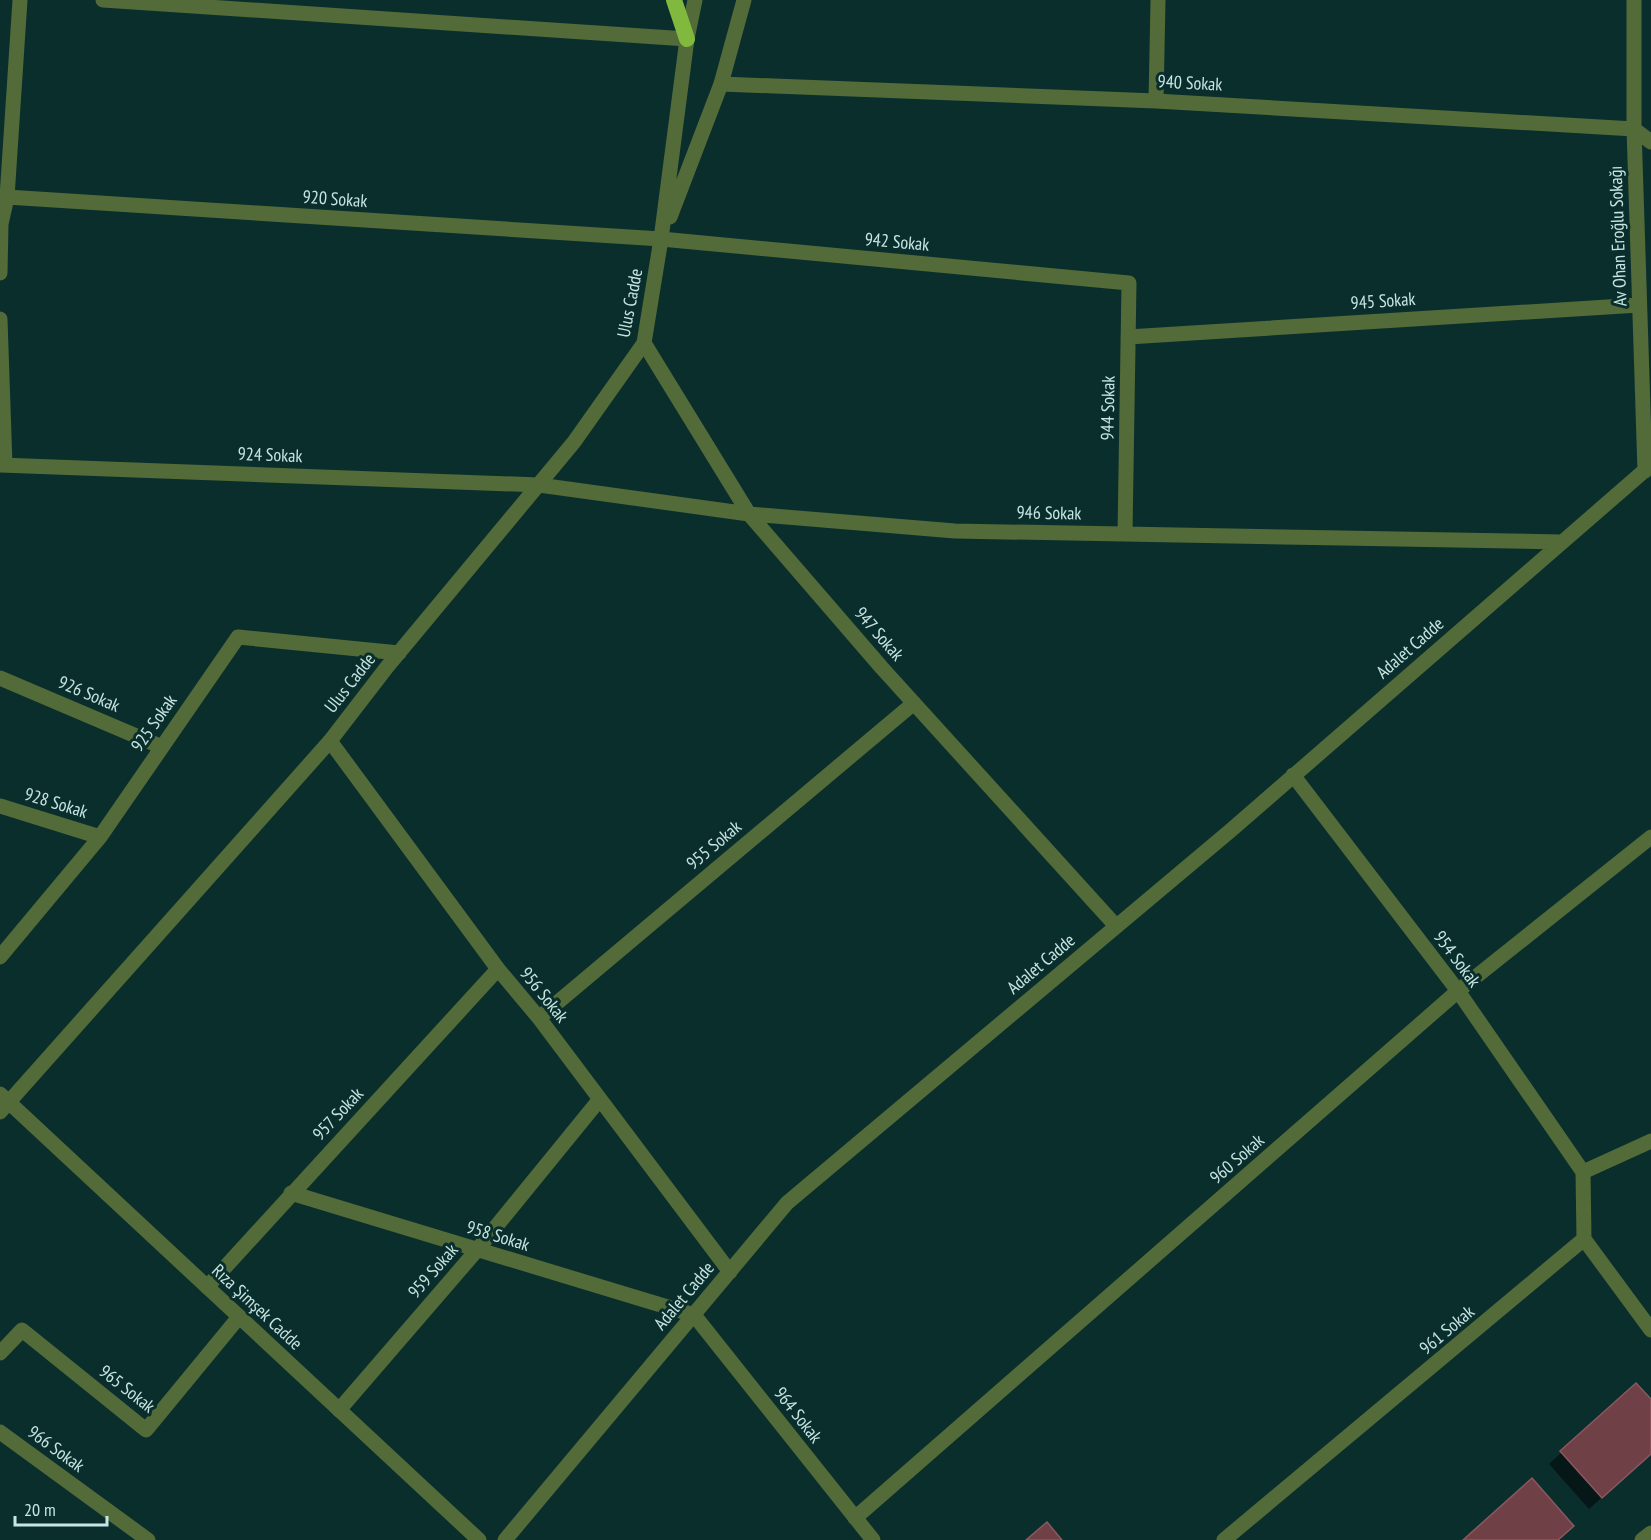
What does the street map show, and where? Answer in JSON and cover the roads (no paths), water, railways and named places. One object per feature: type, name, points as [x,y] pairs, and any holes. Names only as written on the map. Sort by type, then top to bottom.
[{"type":"highway","points":[[674,0],[687,39]]},
{"type":"street","points":[[0,273],[1,225],[7,197],[4,161],[20,0]]},
{"type":"street","points":[[103,0],[687,39]]},
{"type":"street","name":"Ulus Cadde","points":[[3,1103],[330,741],[399,652],[574,442],[644,344],[661,239],[687,39],[695,0]]},
{"type":"street","name":"Ulus Cadde","points":[[661,239],[721,84],[744,0]]},
{"type":"street","points":[[1156,101],[1158,0]]},
{"type":"street","name":"Av Ohan Eroğlu Sokağı","points":[[1634,0],[1634,129],[1639,305],[1648,468]]},
{"type":"street","name":"940 Sokak","points":[[721,84],[1156,101],[1634,129]]},
{"type":"street","points":[[1634,129],[1651,142]]},
{"type":"street","name":"920 Sokak","points":[[7,197],[661,239]]},
{"type":"street","name":"942 Sokak","points":[[661,239],[1129,283]]},
{"type":"street","name":"944 Sokak","points":[[1125,534],[1129,283]]},
{"type":"street","name":"945 Sokak","points":[[1128,337],[1639,305]]},
{"type":"street","points":[[0,319],[2,465]]},
{"type":"street","name":"947 Sokak","points":[[644,344],[749,514],[914,703],[1116,926]]},
{"type":"street","name":"924 Sokak","points":[[2,465],[538,485]]},
{"type":"street","name":"Adalet Cadde","points":[[505,1540],[787,1203],[1293,775],[1648,468]]},
{"type":"street","name":"946 Sokak","points":[[538,485],[749,514],[956,531],[1562,542]]},
{"type":"street","name":"925 Sokak","points":[[0,957],[100,837],[238,637],[399,652]]},
{"type":"street","name":"926 Sokak","points":[[0,678],[162,747]]},
{"type":"street","name":"955 Sokak","points":[[538,1018],[914,703]]},
{"type":"street","name":"956 Sokak","points":[[330,741],[498,969],[538,1018],[730,1272]]},
{"type":"street","name":"954 Sokak","points":[[1293,775],[1458,991],[1582,1172]]},
{"type":"street","name":"928 Sokak","points":[[0,806],[100,837]]},
{"type":"street","name":"960 Sokak","points":[[855,1518],[1458,991],[1651,837]]},
{"type":"street","name":"957 Sokak","points":[[207,1287],[498,969]]},
{"type":"street","name":"959 Sokak","points":[[339,1410],[477,1250],[600,1099]]},
{"type":"street","name":"Rıza Şimşek Cadde","points":[[3,1103],[207,1287],[479,1540]]},
{"type":"street","points":[[1651,1141],[1582,1172],[1584,1239],[1651,1330]]},
{"type":"street","name":"958 Sokak","points":[[291,1193],[694,1315]]},
{"type":"street","name":"961 Sokak","points":[[1224,1540],[1584,1239]]},
{"type":"street","name":"964 Sokak","points":[[694,1315],[873,1540]]},
{"type":"street","name":"965 Sokak","points":[[0,1353],[22,1329],[146,1430],[239,1317]]},
{"type":"street","name":"966 Sokak","points":[[0,1432],[148,1540]]},
{"type":"street","points":[[1642,1540],[1651,1533]]}]
